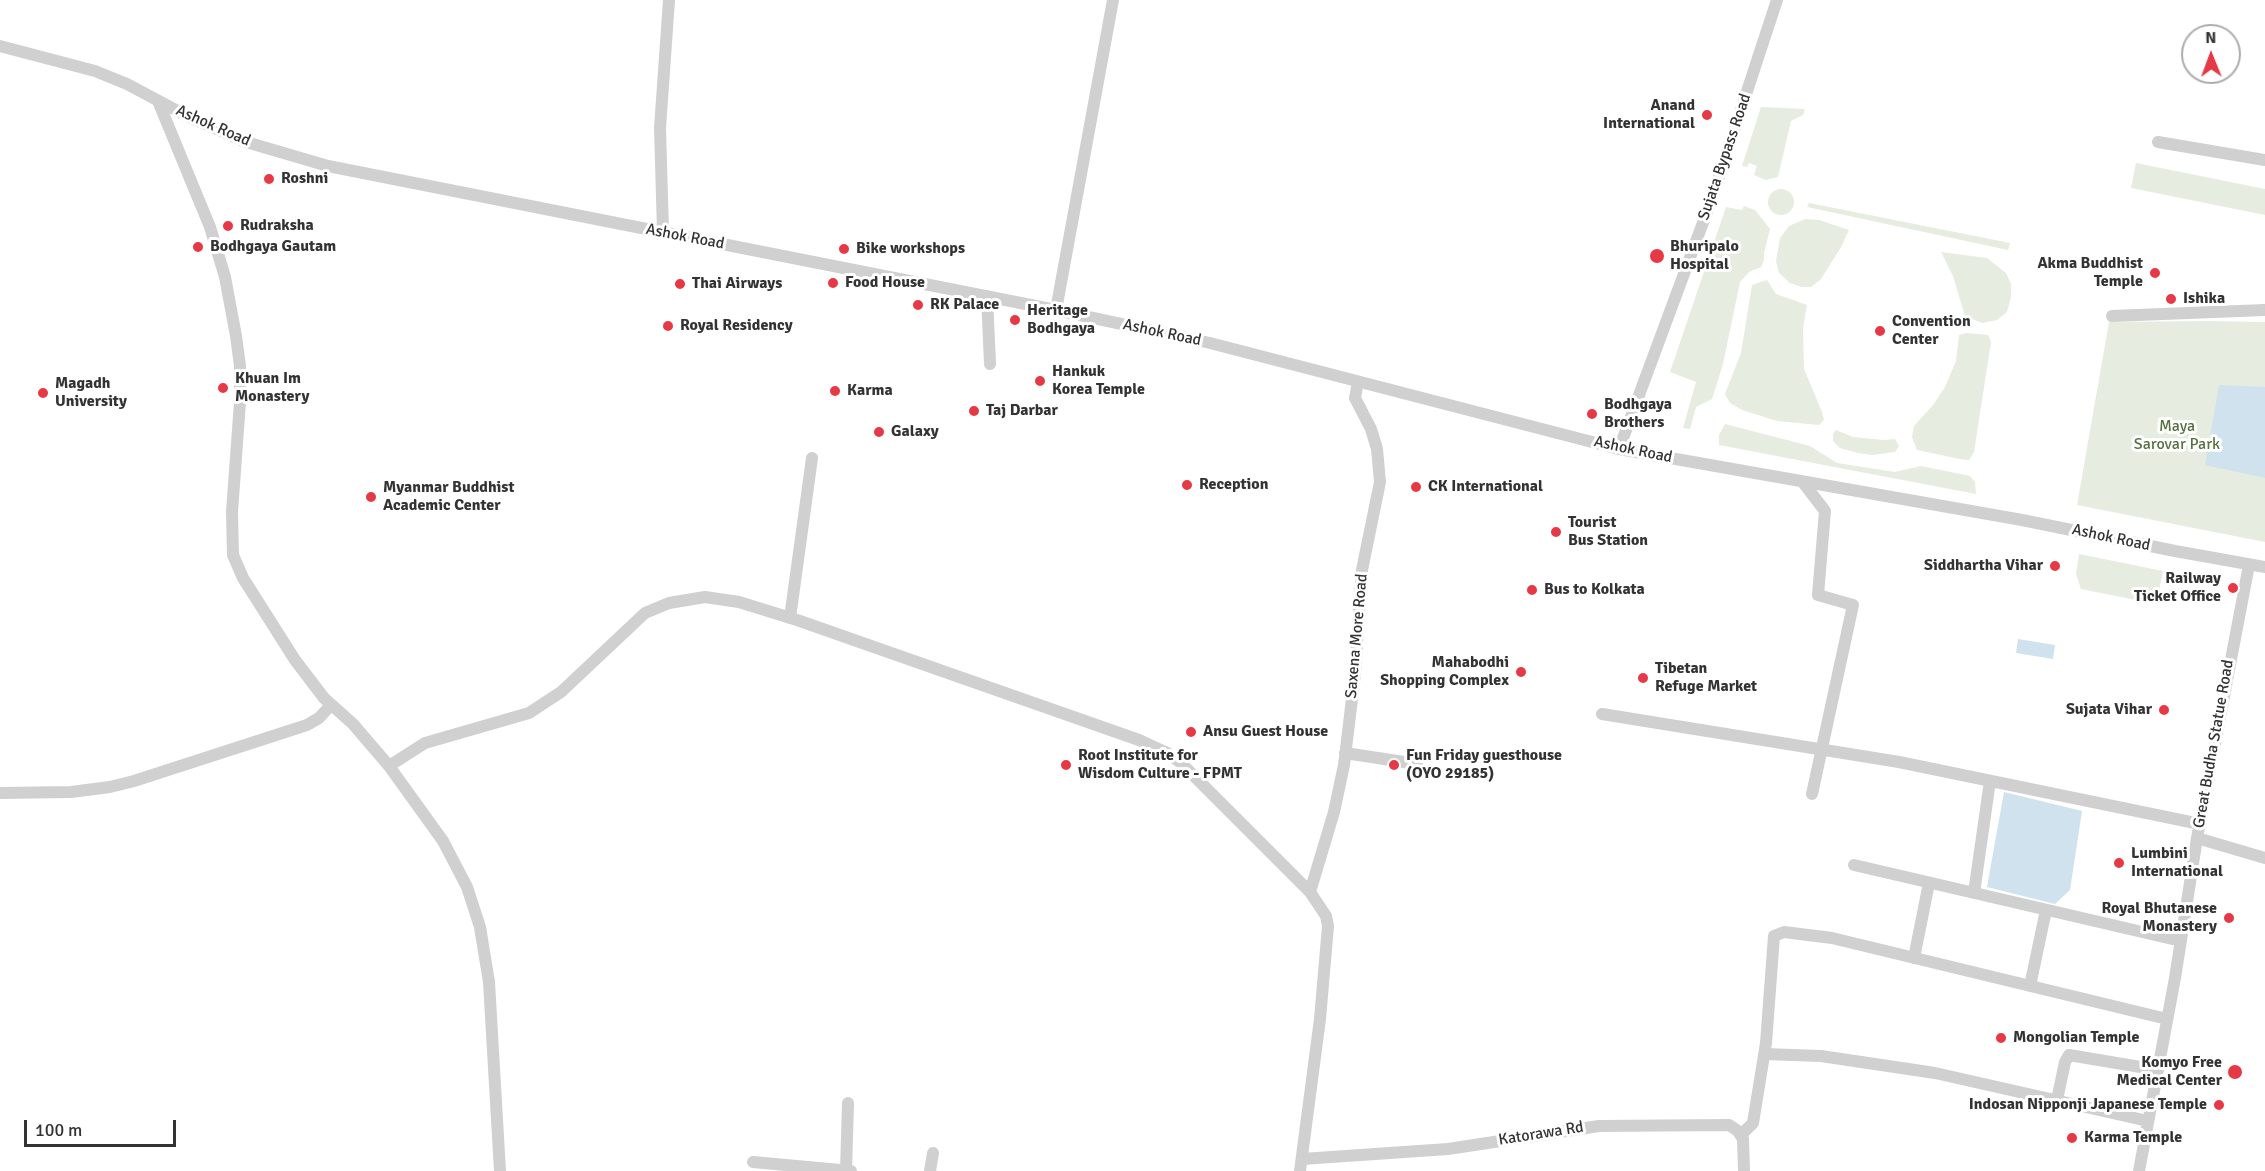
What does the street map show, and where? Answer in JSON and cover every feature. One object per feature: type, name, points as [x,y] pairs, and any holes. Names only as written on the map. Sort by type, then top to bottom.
[{"type":"street","points":[[663,232],[660,128],[669,0]]},
{"type":"street","points":[[1056,310],[1113,0]]},
{"type":"street","name":"Sujata Bypass Road","points":[[1619,449],[1711,201],[1777,0]]},
{"type":"street","name":"Ashok Road","points":[[0,46],[95,71],[127,84],[197,122],[246,142],[316,163],[987,296],[1210,343],[1619,449],[2022,520],[2249,566],[2265,567]]},
{"type":"street","points":[[158,101],[210,227],[225,278],[236,336],[240,390],[232,512],[233,555],[243,578],[295,660],[331,705],[352,724],[389,766],[449,851],[468,887],[477,914],[489,982],[500,1171]]},
{"type":"street","points":[[2158,142],[2265,160]]},
{"type":"street","points":[[987,296],[990,364]]},
{"type":"street","points":[[2112,316],[2265,310]]},
{"type":"street","name":"Saxena More Road","points":[[1310,892],[1334,812],[1346,753],[1356,664],[1362,570],[1380,482],[1377,448],[1371,429],[1355,398],[1358,382]]},
{"type":"street","points":[[790,618],[812,458]]},
{"type":"street","points":[[1802,481],[1825,512],[1818,595],[1853,604],[1812,794]]},
{"type":"street","name":"Great Budha Statue Road","points":[[2139,1171],[2181,941],[2197,838],[2249,566]]},
{"type":"street","points":[[389,766],[425,743],[513,719],[547,703],[640,618],[655,608],[686,599],[718,598],[790,618],[1139,740],[1167,753],[1198,780],[1310,892],[1326,916],[1328,926],[1320,1019],[1301,1165]]},
{"type":"street","points":[[0,793],[71,792],[118,785],[307,725],[319,718],[331,705]]},
{"type":"street","points":[[1602,714],[1899,762],[2200,824]]},
{"type":"street","points":[[1346,753],[1417,764]]},
{"type":"street","points":[[1974,893],[1990,781]]},
{"type":"street","points":[[2197,838],[2265,858]]},
{"type":"street","points":[[1854,865],[2181,941]]},
{"type":"street","points":[[1914,958],[1929,883]]},
{"type":"street","points":[[2030,986],[2046,910]]},
{"type":"street","points":[[1744,1171],[1741,1135],[1753,1124],[1764,1054],[1774,936],[1784,932],[1832,938],[2167,1019]]},
{"type":"street","points":[[1764,1054],[1821,1056],[1935,1073],[2148,1121]]},
{"type":"street","points":[[2056,1100],[2065,1062],[2069,1055],[2158,1070]]},
{"type":"street","points":[[846,1171],[848,1103]]},
{"type":"street","name":"Katorawa Rd","points":[[1301,1165],[1448,1149],[1599,1126],[1729,1125],[1741,1135]]},
{"type":"street","points":[[930,1171],[933,1153]]},
{"type":"street","points":[[753,1162],[852,1171]]},
{"type":"green space","points":[[1761,107],[1805,109],[1803,115],[1791,121],[1778,177],[1766,180],[1754,175],[1757,166],[1749,163],[1747,167],[1742,166]]},
{"type":"green space","points":[[2136,163],[2265,189],[2265,215],[2131,188]]},
{"type":"green space","points":[[1781,189],[1790,193],[1794,202],[1790,211],[1781,215],[1772,211],[1768,202],[1772,193]]},
{"type":"green space","points":[[1809,203],[2010,243],[2008,250],[1807,207]]},
{"type":"green space","points":[[1744,206],[1755,210],[1770,229],[1764,260],[1761,267],[1749,272],[1740,282],[1723,364],[1712,399],[1696,407],[1690,429],[1683,428],[1696,382],[1670,372],[1726,207],[1742,210]]},
{"type":"green space","points":[[1805,219],[1819,220],[1849,230],[1821,279],[1811,287],[1790,283],[1779,273],[1776,261],[1780,238],[1789,226]]},
{"type":"green space","points":[[1941,252],[1987,258],[2006,273],[2011,284],[2011,297],[2007,312],[1997,320],[1982,323],[1965,316],[1953,276]]},
{"type":"green space","points":[[1767,280],[1776,294],[1807,305],[1803,328],[1804,369],[1822,412],[1824,420],[1819,425],[1777,421],[1742,410],[1730,403],[1725,394],[1741,353],[1752,285]]},
{"type":"green space","name":"Maya Sarovar Park","points":[[2109,322],[2265,322],[2265,542],[2077,505]]},
{"type":"green space","points":[[1967,333],[1988,335],[1991,342],[1974,452],[1969,460],[1917,450],[1912,437],[1914,426],[1933,405],[1945,387],[1956,361],[1959,335]]},
{"type":"green space","points":[[1725,424],[1810,446],[1837,463],[1895,472],[1921,466],[1970,476],[1975,482],[1976,494],[1719,445],[1719,435]]},
{"type":"green space","points":[[1836,430],[1853,437],[1895,439],[1899,446],[1895,452],[1872,455],[1858,453],[1840,448],[1833,441],[1833,434]]},
{"type":"green space","points":[[2079,554],[2163,571],[2158,596],[2151,603],[2081,589],[2076,574]]},
{"type":"water","points":[[2219,385],[2265,387],[2265,478],[2205,465]]},
{"type":"water","points":[[2018,639],[2055,645],[2053,659],[2016,653]]},
{"type":"water","points":[[2004,792],[2082,811],[2070,890],[2055,904],[1987,887]]},
{"type":"place","name":"Anand International","points":[[1707,115]]},
{"type":"place","name":"Roshni","points":[[269,179]]},
{"type":"place","name":"Rudraksha","points":[[228,226]]},
{"type":"place","name":"Bodhgaya Gautam","points":[[198,247]]},
{"type":"place","name":"Bike workshops","points":[[844,249]]},
{"type":"place","name":"Bhuripalo Hospital","points":[[1657,256]]},
{"type":"place","name":"Akma Buddhist Temple","points":[[2155,273]]},
{"type":"place","name":"Food House","points":[[833,283]]},
{"type":"place","name":"Thai Airways","points":[[680,284]]},
{"type":"place","name":"Ishika","points":[[2171,299]]},
{"type":"place","name":"RK Palace","points":[[918,305]]},
{"type":"place","name":"Heritage Bodhgaya","points":[[1015,320]]},
{"type":"place","name":"Royal Residency","points":[[668,326]]},
{"type":"place","name":"Convention Center","points":[[1880,331]]},
{"type":"place","name":"Hankuk Korea Temple","points":[[1040,381]]},
{"type":"place","name":"Khuan Im Monastery","points":[[223,388]]},
{"type":"place","name":"Karma","points":[[835,391]]},
{"type":"place","name":"Magadh University","points":[[43,393]]},
{"type":"place","name":"Taj Darbar","points":[[974,411]]},
{"type":"place","name":"Bodhgaya Brothers","points":[[1592,414]]},
{"type":"place","name":"Galaxy","points":[[879,432]]},
{"type":"place","name":"Reception","points":[[1187,485]]},
{"type":"place","name":"CK International","points":[[1416,487]]},
{"type":"place","name":"Myanmar Buddhist Academic Center","points":[[371,497]]},
{"type":"place","name":"Tourist Bus Station","points":[[1556,532]]},
{"type":"place","name":"Siddhartha Vihar","points":[[2055,566]]},
{"type":"place","name":"Railway Ticket Office","points":[[2233,588]]},
{"type":"place","name":"Bus to Kolkata","points":[[1532,590]]},
{"type":"place","name":"Mahabodhi Shopping Complex","points":[[1521,672]]},
{"type":"place","name":"Tibetan Refuge Market","points":[[1643,678]]},
{"type":"place","name":"Sujata Vihar","points":[[2164,710]]},
{"type":"place","name":"Ansu Guest House","points":[[1191,732]]},
{"type":"place","name":"Root Institute for Wisdom Culture - FPMT","points":[[1066,765]]},
{"type":"place","name":"Fun Friday guesthouse (OYO 29185)","points":[[1394,765]]},
{"type":"place","name":"Lumbini International","points":[[2119,863]]},
{"type":"place","name":"Royal Bhutanese Monastery","points":[[2229,918]]},
{"type":"place","name":"Mongolian Temple","points":[[2001,1038]]},
{"type":"place","name":"Komyo Free Medical Center","points":[[2235,1072]]},
{"type":"place","name":"Indosan Nipponji Japanese Temple","points":[[2219,1105]]},
{"type":"place","name":"Karma Temple","points":[[2072,1138]]}]
